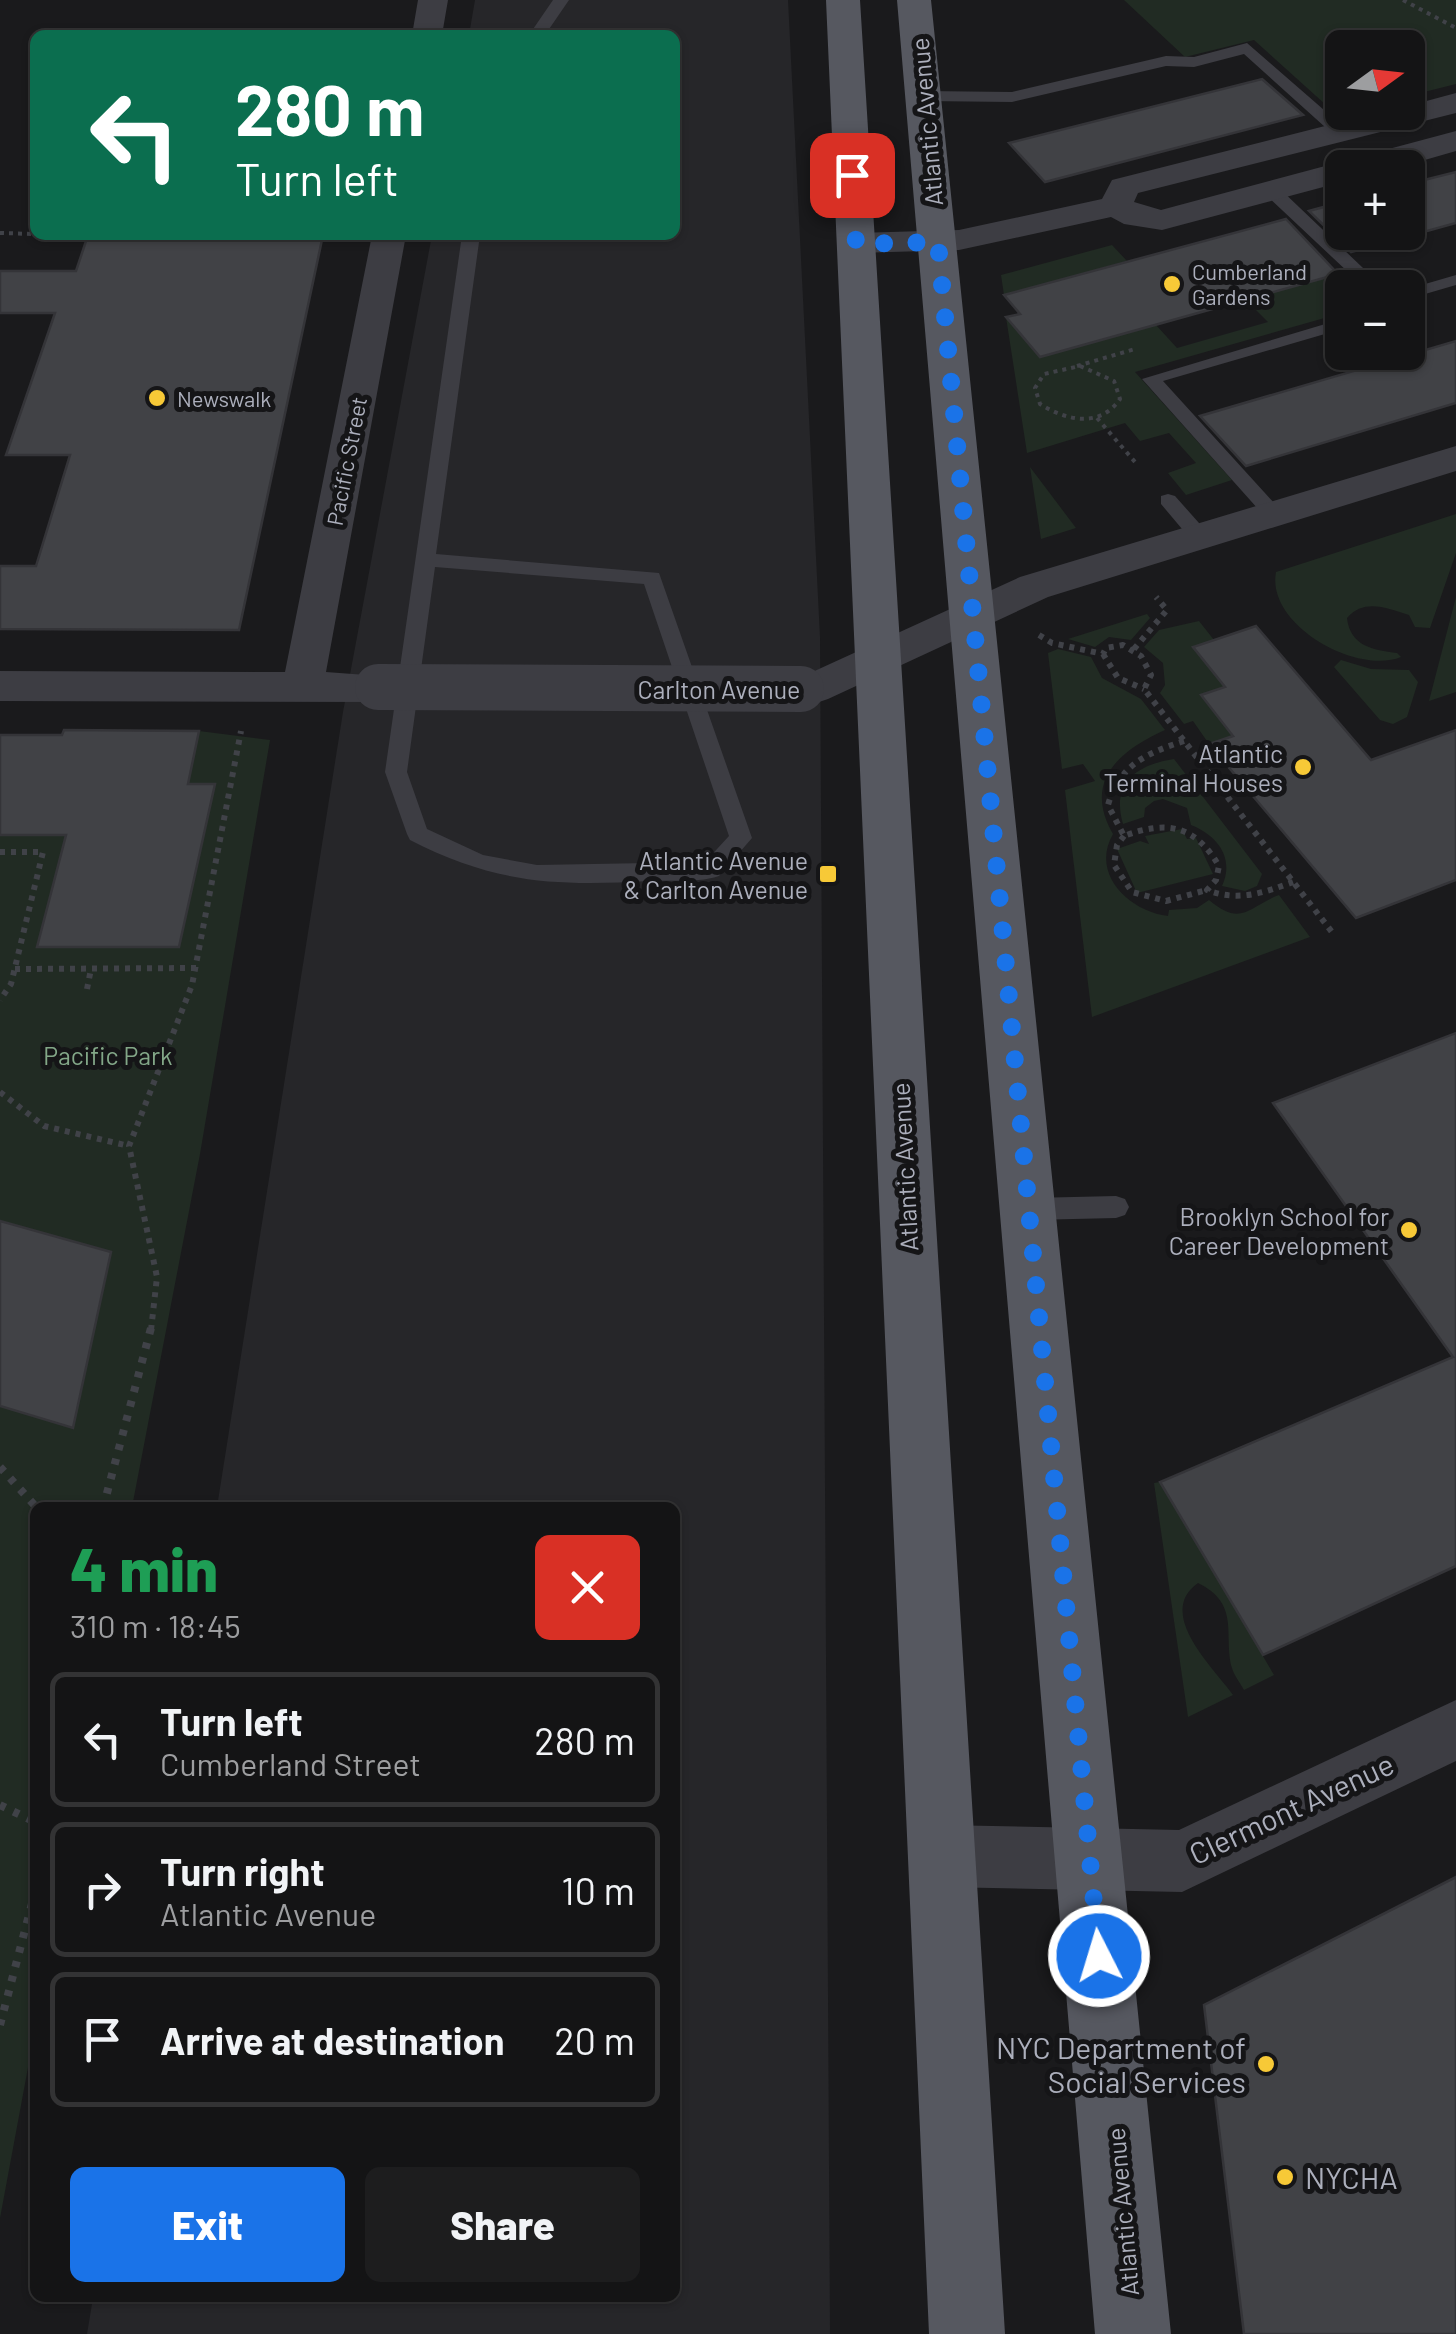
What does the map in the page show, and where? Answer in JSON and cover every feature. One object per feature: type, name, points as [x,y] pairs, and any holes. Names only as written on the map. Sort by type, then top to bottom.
[{"type":"main road","name":"Atlantic Avenue","points":[[843,0],[967,2334]]},
{"type":"main road","name":"Atlantic Avenue","points":[[914,0],[1133,2334]]},
{"type":"street","points":[[427,30],[433,0]]},
{"type":"street","points":[[1116,206],[1124,187],[1451,109]]},
{"type":"street","points":[[1425,150],[1456,142]]},
{"type":"street","points":[[856,244],[938,242],[993,235],[1116,206],[1136,217],[1162,220],[1325,177]]},
{"type":"street","name":"Pacific Street","points":[[302,686],[387,240]]},
{"type":"street","name":"Carlton Avenue","points":[[0,686],[813,689],[1034,588],[1456,458]]},
{"type":"street","name":"Clermont Avenue","points":[[941,1856],[1182,1861],[1456,1730]]},
{"type":"lane","points":[[540,30],[561,0]]},
{"type":"lane","points":[[924,96],[1012,98],[1166,61],[1194,62],[1248,48],[1340,133]]},
{"type":"lane","points":[[1272,191],[1357,270]]},
{"type":"lane","points":[[426,560],[652,578],[741,838],[711,870],[572,875],[482,863],[418,834],[396,772],[470,240]]},
{"type":"lane","points":[[1425,289],[1456,280]]},
{"type":"lane","points":[[1274,514],[1151,379],[1325,329]]},
{"type":"lane","points":[[1168,500],[1200,537]]},
{"type":"lane","points":[[1030,1210],[1116,1207]]},
{"type":"path","points":[[1403,0],[1456,28]]},
{"type":"path","points":[[0,233],[30,234]]},
{"type":"path","points":[[1067,366],[1105,374],[1114,380],[1120,399],[1116,407],[1097,418],[1079,420],[1050,412],[1035,396],[1038,380],[1067,366]]},
{"type":"path","points":[[1097,418],[1135,462]]},
{"type":"path","points":[[1134,649],[1167,610],[1156,597]]},
{"type":"path","points":[[1040,636],[1104,654]]},
{"type":"path","points":[[1104,654],[1113,645],[1134,649],[1151,675],[1144,689]]},
{"type":"path","points":[[1104,654],[1110,672],[1144,689],[1335,936]]},
{"type":"path","points":[[106,1502],[151,1332],[157,1277],[128,1146],[196,968],[243,720]]},
{"type":"path","points":[[1124,836],[1108,806],[1119,774],[1147,752],[1184,741]]},
{"type":"path","points":[[1207,890],[1216,880],[1218,866],[1200,835],[1184,827],[1166,826],[1124,836],[1113,852],[1114,868],[1130,892],[1155,901],[1207,890],[1241,899],[1293,882]]},
{"type":"path","points":[[0,852],[43,852],[11,984],[0,1000]]},
{"type":"path","points":[[87,989],[91,968]]},
{"type":"path","points":[[15,969],[196,968]]},
{"type":"path","points":[[0,982],[11,984]]},
{"type":"path","points":[[0,1092],[44,1126],[128,1146]]},
{"type":"path","points":[[0,1467],[31,1502]]},
{"type":"path","points":[[0,1805],[30,1820]]},
{"type":"path","points":[[0,2025],[30,1911]]},
{"type":"shaded area","points":[[475,0],[788,0],[820,637],[830,2334],[87,2334],[92,2302],[680,2302],[680,1502],[218,1502],[343,712],[431,240],[680,240],[680,30],[470,30]]},
{"type":"green space","points":[[1124,0],[1456,0],[1456,84],[1425,92],[1425,30],[1325,30],[1325,104],[1254,40],[1185,57]]},
{"type":"green space","points":[[1112,245],[1127,261],[1004,295],[1001,275]]},
{"type":"green space","points":[[1325,278],[1325,318],[1135,372],[1232,480],[1186,495],[1168,473],[1196,463],[1169,433],[1140,441],[1125,423],[1027,453],[1006,317],[1040,357],[1156,325],[1177,348],[1268,322],[1246,300]]},
{"type":"green space","points":[[1030,467],[1076,528],[1041,539]]},
{"type":"green space","points":[[1456,514],[1456,553],[1430,628],[1415,627],[1409,615],[1376,606],[1361,608],[1347,618],[1358,641],[1401,657],[1383,661],[1339,652],[1300,627],[1285,610],[1277,592],[1276,572]]},
{"type":"green space","points":[[1456,597],[1456,692],[1429,701]]},
{"type":"green space","points":[[1147,614],[1150,618],[1131,640],[1109,637],[1095,647],[1068,639]]},
{"type":"green space","points":[[1199,621],[1214,640],[1193,648],[1225,687],[1201,696],[1233,736],[1209,744],[1193,721],[1184,724],[1160,693],[1165,685],[1163,663],[1144,647],[1159,630]]},
{"type":"green space","points":[[1058,649],[1091,657],[1102,678],[1141,699],[1165,730],[1120,758],[1104,784],[1102,799],[1113,834],[1106,863],[1117,888],[1140,907],[1168,916],[1169,910],[1197,908],[1209,900],[1238,914],[1279,895],[1310,937],[1092,1017],[1065,790],[1095,781],[1083,764],[1062,769],[1048,653]]},
{"type":"green space","points":[[1341,660],[1371,669],[1409,670],[1418,682],[1407,717],[1393,724],[1380,720],[1334,667]]},
{"type":"green space","name":"Pacific Park","points":[[199,731],[270,740],[200,1154],[133,1502],[30,1502],[30,2057],[0,2218],[0,1406],[72,1428],[111,1252],[0,1221],[0,835],[66,835],[37,947],[214,784],[188,784]]},
{"type":"green space","points":[[1174,759],[1262,874],[1257,886],[1245,891],[1222,886],[1225,857],[1216,841],[1191,825],[1187,808],[1163,799],[1154,801],[1145,808],[1144,817],[1123,824],[1121,797],[1130,778],[1148,766]]},
{"type":"green space","points":[[1182,829],[1187,839],[1196,838],[1213,874],[1137,893],[1117,849],[1140,841],[1149,844],[1145,836]]},
{"type":"green space","points":[[1160,1482],[1274,1675],[1244,1690],[1232,1668],[1225,1610],[1211,1591],[1198,1583],[1186,1596],[1185,1625],[1203,1657],[1233,1695],[1188,1717],[1154,1483]]},
{"type":"building","points":[[1262,79],[1303,115],[1045,182],[1009,143]]},
{"type":"building","points":[[1456,172],[1456,223],[1425,232],[1425,180]]},
{"type":"building","points":[[1325,207],[1325,227],[1309,211]]},
{"type":"building","name":"Cumberland Gardens","points":[[1286,219],[1334,270],[1325,270],[1325,278],[1040,357],[1006,317],[1020,314],[1004,295]]},
{"type":"building","name":"Newswalk","points":[[86,240],[322,240],[239,630],[0,629],[0,566],[36,566],[70,455],[6,455],[55,313],[0,313],[0,271],[76,271]]},
{"type":"building","points":[[1456,341],[1456,403],[1246,466],[1200,416],[1357,370],[1425,370],[1425,350]]},
{"type":"building","name":"Atlantic Terminal Houses","points":[[1256,626],[1371,760],[1456,730],[1456,880],[1356,918],[1209,744],[1233,736],[1201,695],[1225,687],[1193,647]]},
{"type":"building","points":[[64,730],[199,731],[188,784],[215,784],[179,947],[37,947],[66,835],[0,835],[0,735],[62,735]]},
{"type":"building","name":"Brooklyn School for Career Development","points":[[1456,1033],[1456,1566],[1263,1655],[1160,1482],[1453,1357],[1273,1103]]},
{"type":"building","points":[[0,1221],[111,1252],[73,1428],[0,1406]]},
{"type":"building","points":[[1456,1877],[1456,2334],[1244,2334],[1204,2005]]},
{"type":"place","name":"Cumberland Gardens","points":[[1172,284]]},
{"type":"place","name":"Newswalk","points":[[157,398]]},
{"type":"place","name":"Atlantic Terminal Houses","points":[[1303,767]]},
{"type":"place","name":"Atlantic Avenue & Carlton Avenue","points":[[828,874]]},
{"type":"place","name":"Brooklyn School for Career Development","points":[[1409,1230]]},
{"type":"place","name":"NYC Department of Social Services","points":[[1266,2064]]},
{"type":"place","name":"NYCHA","points":[[1285,2177]]},
{"type":"route","points":[[852,175],[856,244],[938,242],[1099,1956]]}]
